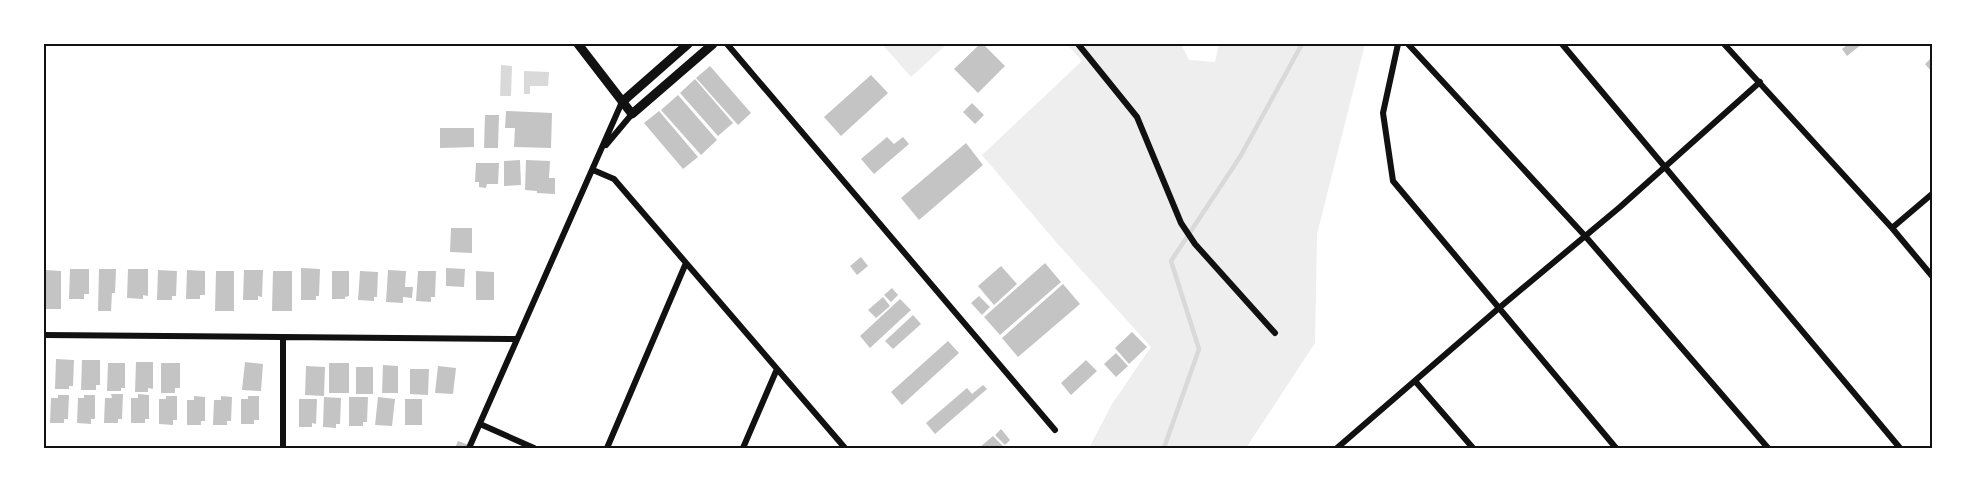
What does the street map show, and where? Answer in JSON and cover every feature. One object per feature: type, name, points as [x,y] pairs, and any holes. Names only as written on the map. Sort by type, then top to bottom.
[{"type":"street","points":[[578,44],[632,114]]},
{"type":"street","points":[[469,448],[516,339],[604,148],[608,132],[622,102],[687,44]]},
{"type":"street","points":[[604,148],[632,114],[713,44]]},
{"type":"street","points":[[728,44],[1055,430]]},
{"type":"street","points":[[1078,44],[1137,117],[1181,223],[1195,244],[1275,333]]},
{"type":"street","points":[[1398,44],[1383,113],[1394,181],[1616,448]]},
{"type":"street","points":[[1408,44],[1586,237],[1768,448]]},
{"type":"street","points":[[1562,44],[1900,448]]},
{"type":"street","points":[[1724,44],[1892,228],[1932,276]]},
{"type":"street","points":[[1337,448],[1498,308],[1586,237],[1760,82]]},
{"type":"street","points":[[593,170],[614,179],[845,448]]},
{"type":"street","points":[[1892,228],[1932,194]]},
{"type":"street","points":[[607,448],[686,263]]},
{"type":"street","points":[[44,336],[516,339]]},
{"type":"street","points":[[283,448],[284,338]]},
{"type":"street","points":[[743,448],[777,369]]},
{"type":"street","points":[[1415,381],[1473,448]]},
{"type":"street","points":[[480,424],[534,448]]},
{"type":"shaded area","points":[[882,44],[947,44],[911,77]]},
{"type":"shaded area","points":[[1067,44],[1181,44],[1189,60],[1215,62],[1219,44],[1365,44],[1317,234],[1315,343],[1246,448],[1089,448],[1112,404],[1151,347],[1056,242],[982,155],[1082,61]]},
{"type":"shaded area","points":[[501,65],[512,66],[511,96],[500,96]]},
{"type":"shaded area","points":[[524,71],[549,72],[548,86],[530,86],[530,94],[524,94]]},
{"type":"building","points":[[980,44],[983,44],[1005,66],[978,93],[954,69]]},
{"type":"building","points":[[1848,44],[1862,44],[1847,56],[1842,49]]},
{"type":"building","points":[[1932,57],[1932,70],[1931,71],[1925,64]]},
{"type":"building","points":[[710,66],[751,113],[738,125],[696,78]]},
{"type":"building","points":[[871,75],[888,93],[841,136],[824,117]]},
{"type":"building","points":[[695,79],[733,123],[718,136],[680,93]]},
{"type":"building","points":[[678,95],[717,140],[701,155],[661,110]]},
{"type":"building","points":[[972,103],[984,115],[975,124],[963,112]]},
{"type":"building","points":[[506,111],[552,113],[551,148],[514,147],[515,128],[505,128]]},
{"type":"building","points":[[659,111],[698,157],[683,169],[644,123]]},
{"type":"building","points":[[485,115],[499,115],[498,148],[484,148]]},
{"type":"building","points":[[440,128],[474,128],[474,147],[440,148]]},
{"type":"building","points":[[887,137],[894,144],[903,137],[909,144],[874,174],[861,159]]},
{"type":"building","points":[[966,143],[983,165],[919,220],[901,198]]},
{"type":"building","points":[[520,160],[521,185],[504,186],[504,161]]},
{"type":"building","points":[[526,160],[550,161],[549,178],[555,178],[555,194],[525,190]]},
{"type":"building","points":[[476,163],[499,163],[498,184],[487,184],[486,188],[479,187],[479,182],[475,182]]},
{"type":"building","points":[[451,228],[472,228],[472,253],[450,252]]},
{"type":"building","points":[[861,257],[868,266],[857,275],[850,266]]},
{"type":"building","points":[[1045,263],[1061,282],[1000,335],[984,317]]},
{"type":"building","points":[[1001,266],[1017,284],[994,305],[978,286]]},
{"type":"building","points":[[301,268],[320,269],[319,296],[316,296],[316,300],[301,300]]},
{"type":"building","points":[[446,268],[465,269],[464,287],[446,286]]},
{"type":"building","points":[[70,269],[89,269],[89,294],[84,294],[84,299],[69,299]]},
{"type":"building","points":[[99,269],[116,269],[115,293],[112,293],[111,311],[98,311]]},
{"type":"building","points":[[128,269],[148,269],[148,296],[143,295],[143,299],[127,298]]},
{"type":"building","points":[[44,270],[61,271],[61,309],[44,309]]},
{"type":"building","points":[[158,270],[177,271],[176,296],[172,296],[172,300],[157,300]]},
{"type":"building","points":[[187,270],[205,271],[205,295],[200,295],[200,299],[186,299]]},
{"type":"building","points":[[244,270],[263,270],[262,297],[258,296],[258,300],[243,300]]},
{"type":"building","points":[[388,270],[406,271],[405,287],[413,287],[412,298],[403,297],[403,303],[386,302]]},
{"type":"building","points":[[216,271],[234,271],[234,311],[215,311]]},
{"type":"building","points":[[273,271],[292,271],[292,311],[272,311]]},
{"type":"building","points":[[332,271],[349,271],[349,296],[345,299],[332,299]]},
{"type":"building","points":[[360,271],[378,272],[377,297],[374,297],[374,301],[358,300]]},
{"type":"building","points":[[418,271],[436,271],[435,297],[431,297],[431,302],[416,301]]},
{"type":"building","points":[[476,271],[494,272],[494,300],[476,300]]},
{"type":"building","points":[[1063,284],[1080,304],[1018,357],[1002,338]]},
{"type":"building","points":[[892,288],[898,295],[891,302],[884,295]]},
{"type":"building","points":[[979,296],[990,307],[982,315],[971,303]]},
{"type":"building","points":[[883,297],[890,306],[876,318],[868,310]]},
{"type":"building","points":[[900,299],[911,310],[870,348],[860,336]]},
{"type":"building","points":[[913,315],[921,324],[893,349],[885,341]]},
{"type":"building","points":[[1132,332],[1147,347],[1129,364],[1115,348]]},
{"type":"building","points":[[948,341],[959,353],[902,405],[891,392]]},
{"type":"building","points":[[1116,353],[1128,366],[1116,377],[1104,364]]},
{"type":"building","points":[[56,359],[74,360],[73,386],[69,386],[69,389],[55,389]]},
{"type":"building","points":[[82,360],[100,360],[100,385],[96,385],[96,390],[81,390]]},
{"type":"building","points":[[1086,360],[1097,371],[1071,395],[1061,383]]},
{"type":"building","points":[[136,362],[153,362],[153,389],[148,388],[148,392],[135,392]]},
{"type":"building","points":[[245,362],[263,364],[261,391],[242,390]]},
{"type":"building","points":[[108,363],[125,363],[125,388],[121,388],[121,391],[107,391]]},
{"type":"building","points":[[161,363],[180,363],[180,388],[175,388],[175,393],[161,393]]},
{"type":"building","points":[[329,363],[349,363],[349,393],[329,393]]},
{"type":"building","points":[[383,365],[398,366],[398,393],[382,393]]},
{"type":"building","points":[[306,366],[325,367],[324,396],[305,395]]},
{"type":"building","points":[[438,366],[456,368],[453,394],[435,393]]},
{"type":"building","points":[[356,367],[373,367],[373,394],[356,394]]},
{"type":"building","points":[[410,369],[429,369],[428,395],[410,394]]},
{"type":"building","points":[[983,385],[987,389],[935,434],[926,423],[967,388],[972,394]]},
{"type":"building","points":[[111,394],[123,394],[122,419],[118,419],[118,423],[104,423],[105,398],[112,398]]},
{"type":"building","points":[[138,394],[149,395],[149,419],[145,419],[145,423],[131,423],[131,398],[138,398]]},
{"type":"building","points":[[58,395],[69,395],[68,419],[64,419],[64,423],[50,423],[51,398],[58,398]]},
{"type":"building","points":[[84,395],[95,395],[95,419],[91,419],[91,424],[77,423],[78,398],[84,398]]},
{"type":"building","points":[[166,396],[177,396],[177,420],[173,420],[173,425],[159,424],[159,399],[166,399]]},
{"type":"building","points":[[194,396],[205,397],[205,421],[201,421],[201,425],[187,425],[187,400],[194,400]]},
{"type":"building","points":[[221,396],[232,397],[231,421],[227,421],[227,425],[213,425],[214,400],[221,400]]},
{"type":"building","points":[[248,396],[259,396],[259,420],[254,420],[254,424],[241,424],[241,399],[248,399]]},
{"type":"building","points":[[324,397],[341,398],[340,424],[336,424],[336,428],[323,427]]},
{"type":"building","points":[[349,397],[368,397],[367,422],[363,422],[363,426],[349,426]]},
{"type":"building","points":[[378,397],[395,399],[392,426],[375,425]]},
{"type":"building","points":[[299,399],[317,399],[316,424],[312,423],[312,427],[299,427]]},
{"type":"building","points":[[405,399],[422,399],[422,425],[405,425]]},
{"type":"building","points":[[1001,429],[1010,440],[1005,445],[995,435]]},
{"type":"building","points":[[993,436],[1004,447],[979,448]]},
{"type":"building","points":[[458,441],[469,445],[467,448],[455,448]]},
{"type":"waterway","points":[[1164,448],[1199,349],[1171,261],[1240,157],[1302,44]]}]
